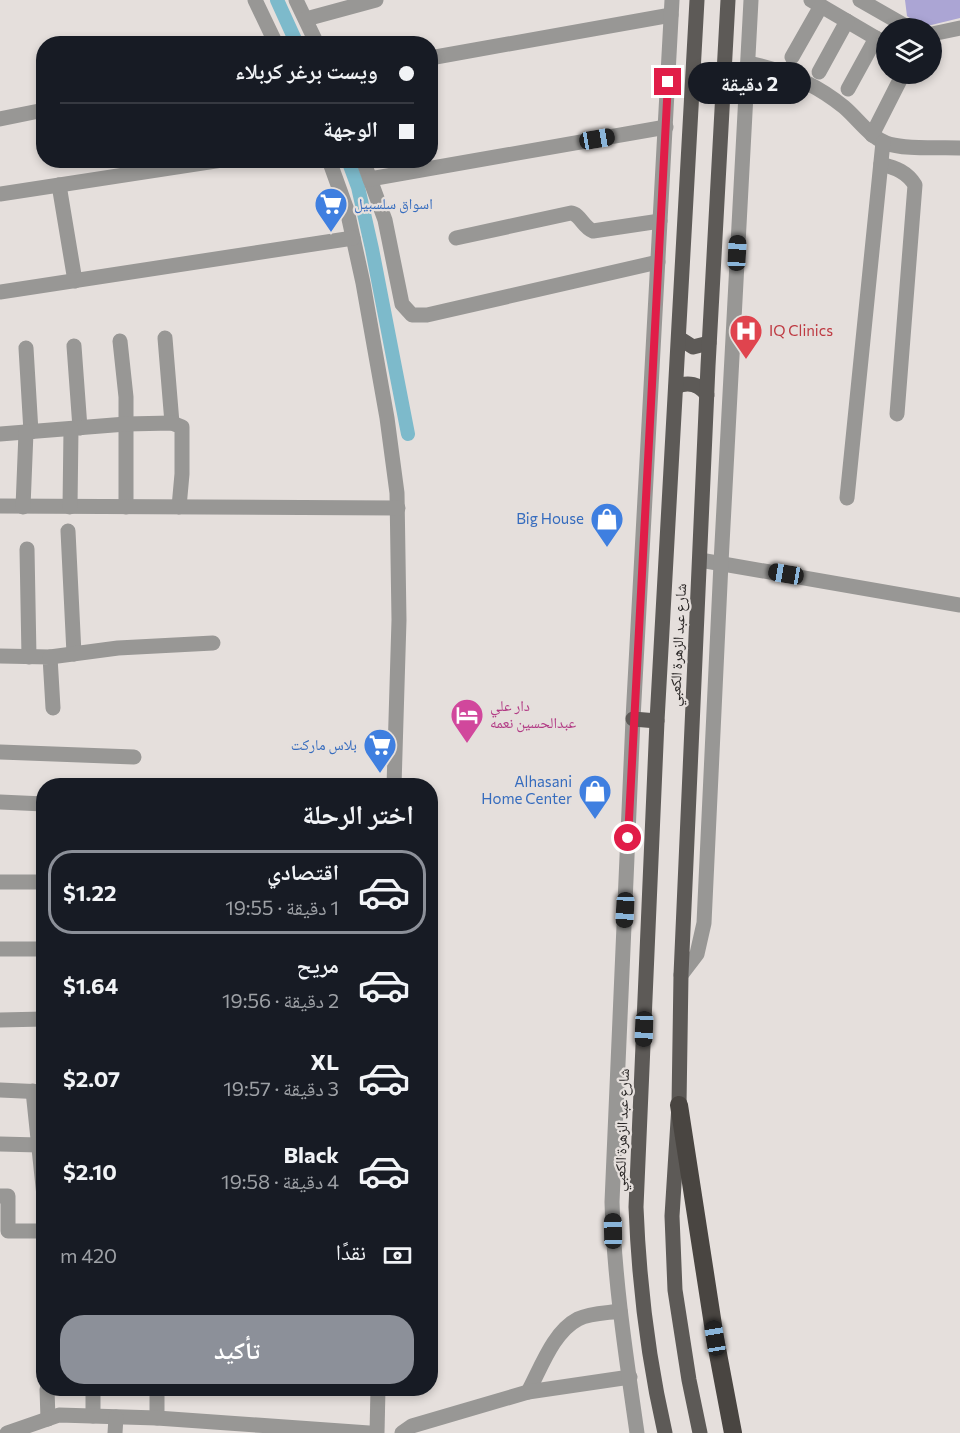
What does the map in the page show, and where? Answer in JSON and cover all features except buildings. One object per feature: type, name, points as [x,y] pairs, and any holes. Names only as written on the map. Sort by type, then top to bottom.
[{"type":"highway","points":[[679,1105],[715,1338],[733,1433]]},
{"type":"main road","name":"شارع عبد الزهرة الكعبي","points":[[665,1433],[657,1400],[645,1324],[636,1207],[657,721],[697,0]]},
{"type":"main road","name":"شارع عبد الزهرة الكعبي","points":[[700,1433],[675,1290],[672,1199],[679,1105],[681,975],[709,343],[728,0]]},
{"type":"main road","points":[[679,338],[693,347],[709,343]]},
{"type":"main road","points":[[676,387],[693,384],[707,395]]},
{"type":"main road","points":[[633,719],[657,721]]},
{"type":"street","points":[[255,0],[272,36]]},
{"type":"street","points":[[296,0],[313,36]]},
{"type":"street","points":[[306,19],[376,0]]},
{"type":"street","points":[[681,975],[697,954],[704,923],[751,0]]},
{"type":"street","points":[[860,0],[892,18]]},
{"type":"street","points":[[792,57],[816,3],[876,38]]},
{"type":"street","points":[[438,56],[671,7],[633,719],[612,1202],[620,1311],[638,1433]]},
{"type":"street","points":[[819,72],[847,21]]},
{"type":"street","points":[[942,32],[960,28]]},
{"type":"street","points":[[848,89],[876,48]]},
{"type":"street","points":[[748,63],[786,74],[812,86],[845,108],[878,139],[894,146],[960,148]]},
{"type":"street","points":[[847,498],[881,164],[878,139],[899,84]]},
{"type":"street","points":[[0,119],[36,112]]},
{"type":"street","points":[[438,167],[666,127]]},
{"type":"street","points":[[881,164],[905,173],[915,185],[897,414]]},
{"type":"street","points":[[0,194],[170,168]]},
{"type":"street","points":[[332,168],[347,210],[353,238],[387,418],[398,493],[399,620],[394,778]]},
{"type":"street","points":[[366,168],[385,220],[402,304],[412,315],[426,315],[658,262]]},
{"type":"street","points":[[370,179],[433,168]]},
{"type":"street","points":[[59,185],[75,280]]},
{"type":"street","points":[[456,238],[571,213],[578,216],[586,228],[592,231],[660,221]]},
{"type":"street","points":[[0,292],[353,238]]},
{"type":"street","points":[[165,338],[172,423]]},
{"type":"street","points":[[120,341],[126,424],[126,507]]},
{"type":"street","points":[[70,507],[76,428],[74,346]]},
{"type":"street","points":[[23,507],[28,432],[26,348]]},
{"type":"street","points":[[0,434],[126,424],[172,423],[182,427],[179,507]]},
{"type":"street","points":[[0,506],[398,508]]},
{"type":"street","points":[[68,531],[74,654]]},
{"type":"street","points":[[27,549],[29,657]]},
{"type":"street","points":[[700,560],[960,605]]},
{"type":"street","points":[[0,656],[50,657],[118,648],[213,643]]},
{"type":"street","points":[[50,657],[53,708]]},
{"type":"street","points":[[0,752],[134,757]]},
{"type":"street","points":[[0,802],[36,804]]},
{"type":"street","points":[[0,882],[36,882]]},
{"type":"street","points":[[0,949],[36,949]]},
{"type":"street","points":[[0,1020],[36,1019]]},
{"type":"street","points":[[0,1090],[36,1092]]},
{"type":"street","points":[[0,1144],[36,1145]]},
{"type":"street","points":[[0,1196],[8,1196],[8,1231],[36,1231]]},
{"type":"street","points":[[528,1392],[554,1344],[571,1324],[580,1318],[620,1311]]},
{"type":"street","points":[[402,1433],[412,1426],[528,1392],[630,1377]]},
{"type":"street","points":[[48,1396],[48,1419]]},
{"type":"street","points":[[93,1396],[93,1416]]},
{"type":"street","points":[[157,1396],[157,1418]]},
{"type":"street","points":[[377,1433],[378,1396]]},
{"type":"street","points":[[7,1433],[60,1415],[157,1418],[369,1433]]},
{"type":"street","points":[[115,1433],[116,1417]]},
{"type":"waterway","points":[[277,0],[293,36]]},
{"type":"waterway","points":[[351,168],[358,187],[372,249],[408,434]]},
{"type":"place","name":"اسواق سلسبيل","points":[[331,233]]},
{"type":"place","name":"IQ Clinics","points":[[746,360]]},
{"type":"place","name":"Big House","points":[[607,548]]},
{"type":"place","name":"دار علي عبدالحسين نعمه","points":[[467,744]]},
{"type":"place","name":"بلاس ماركت","points":[[380,774]]},
{"type":"place","name":"Alhasani Home Center","points":[[595,820]]},
{"type":"route","points":[[628,838],[668,82]]}]
